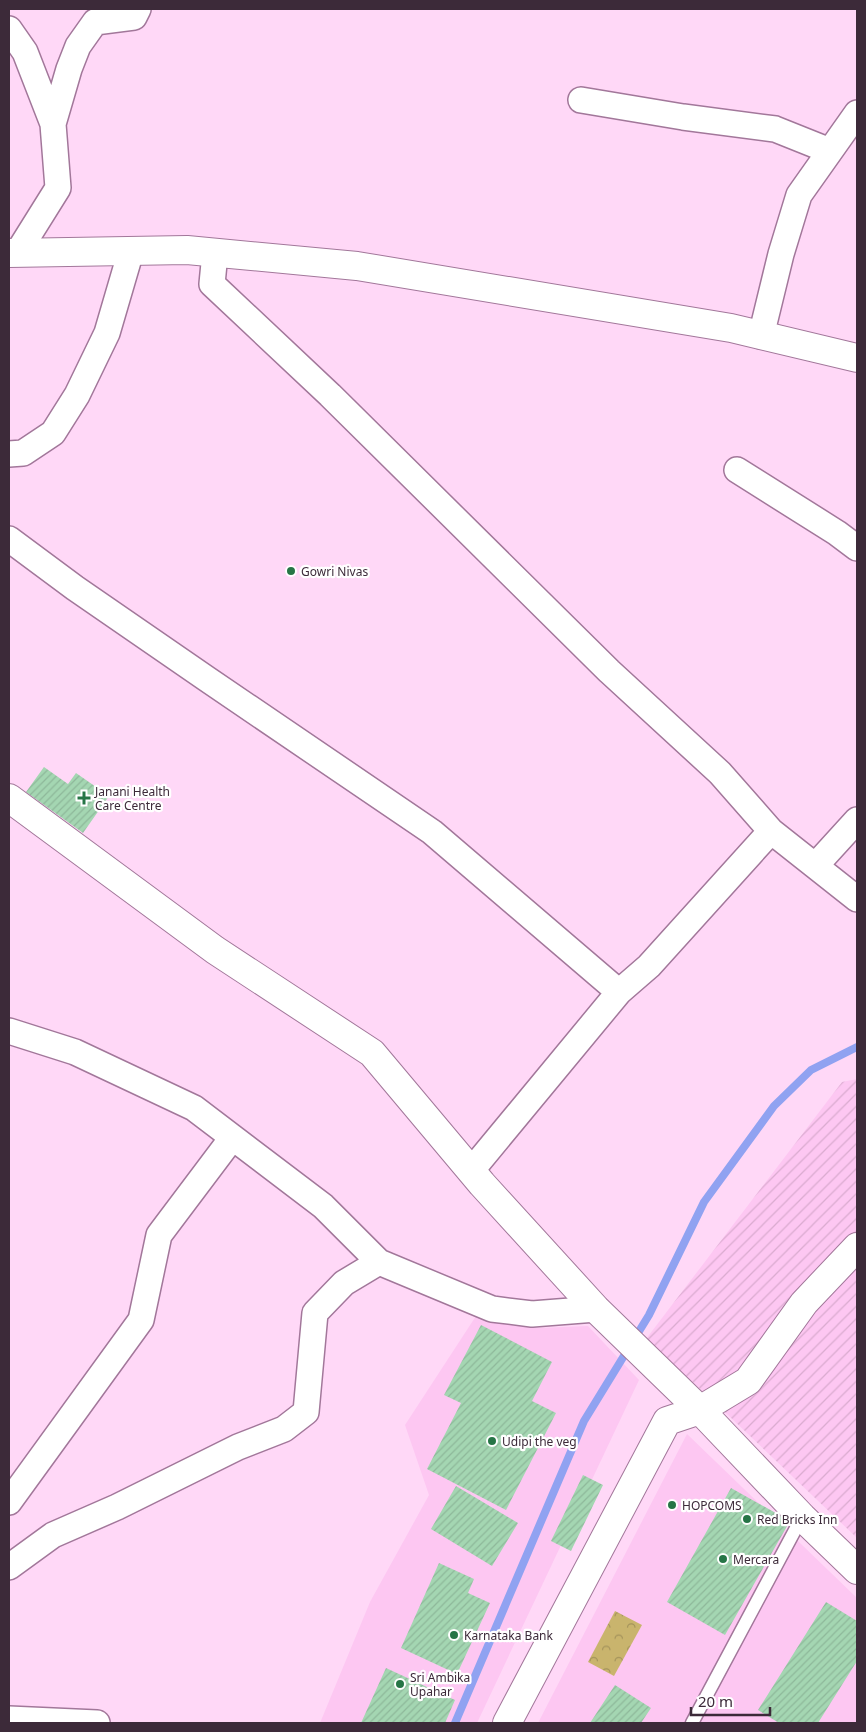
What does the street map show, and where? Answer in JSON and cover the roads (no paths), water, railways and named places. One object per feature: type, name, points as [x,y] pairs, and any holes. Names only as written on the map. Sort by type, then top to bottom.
[{"type":"street","points":[[53,124],[69,69],[78,46],[96,22],[134,17],[138,9]]},
{"type":"street","points":[[9,29],[25,52],[53,124],[58,188],[13,252]]},
{"type":"street","points":[[581,100],[683,117],[775,129],[830,151]]},
{"type":"street","points":[[761,336],[781,254],[799,195],[857,113]]},
{"type":"street","points":[[13,252],[187,250],[358,266],[730,328],[857,358]]},
{"type":"street","points":[[13,459],[53,433],[77,395],[107,333],[131,251]]},
{"type":"street","points":[[215,253],[212,284],[330,395],[609,671],[720,773],[771,831],[857,899]]},
{"type":"street","points":[[737,470],[837,533],[857,548]]},
{"type":"street","points":[[9,539],[75,588],[199,674],[432,832],[619,992]]},
{"type":"street","points":[[9,798],[215,950],[372,1053],[471,1171],[596,1309],[700,1410],[802,1517],[857,1570]]},
{"type":"street","points":[[816,865],[857,820]]},
{"type":"street","points":[[471,1171],[619,992],[649,966],[771,831]]},
{"type":"street","points":[[9,1031],[84,1056],[194,1108],[323,1206],[378,1262],[492,1309],[532,1314],[596,1309]]},
{"type":"street","points":[[9,1502],[140,1320],[159,1235],[232,1138]]},
{"type":"street","points":[[507,1723],[667,1421],[700,1410],[748,1381],[804,1303],[857,1247]]},
{"type":"street","points":[[11,1562],[53,1535],[117,1507],[238,1447],[284,1429],[306,1412],[315,1313],[344,1283],[378,1262]]},
{"type":"street","points":[[9,1719],[97,1723]]},
{"type":"lane","points":[[692,1723],[802,1517]]},
{"type":"waterway","points":[[455,1723],[584,1421],[649,1315],[704,1202],[774,1106],[811,1070],[857,1047]]},
{"type":"place","name":"Gowri Nivas","points":[[291,571]]},
{"type":"place","name":"Janani Health Care Centre","points":[[84,798]]},
{"type":"place","name":"Udipi the veg","points":[[492,1441]]},
{"type":"place","name":"HOPCOMS","points":[[672,1505]]},
{"type":"place","name":"Red Bricks Inn","points":[[747,1519]]},
{"type":"place","name":"Mercara","points":[[723,1559]]},
{"type":"place","name":"Karnataka Bank","points":[[454,1635]]},
{"type":"place","name":"Sri Ambika Upahar","points":[[400,1684]]}]
